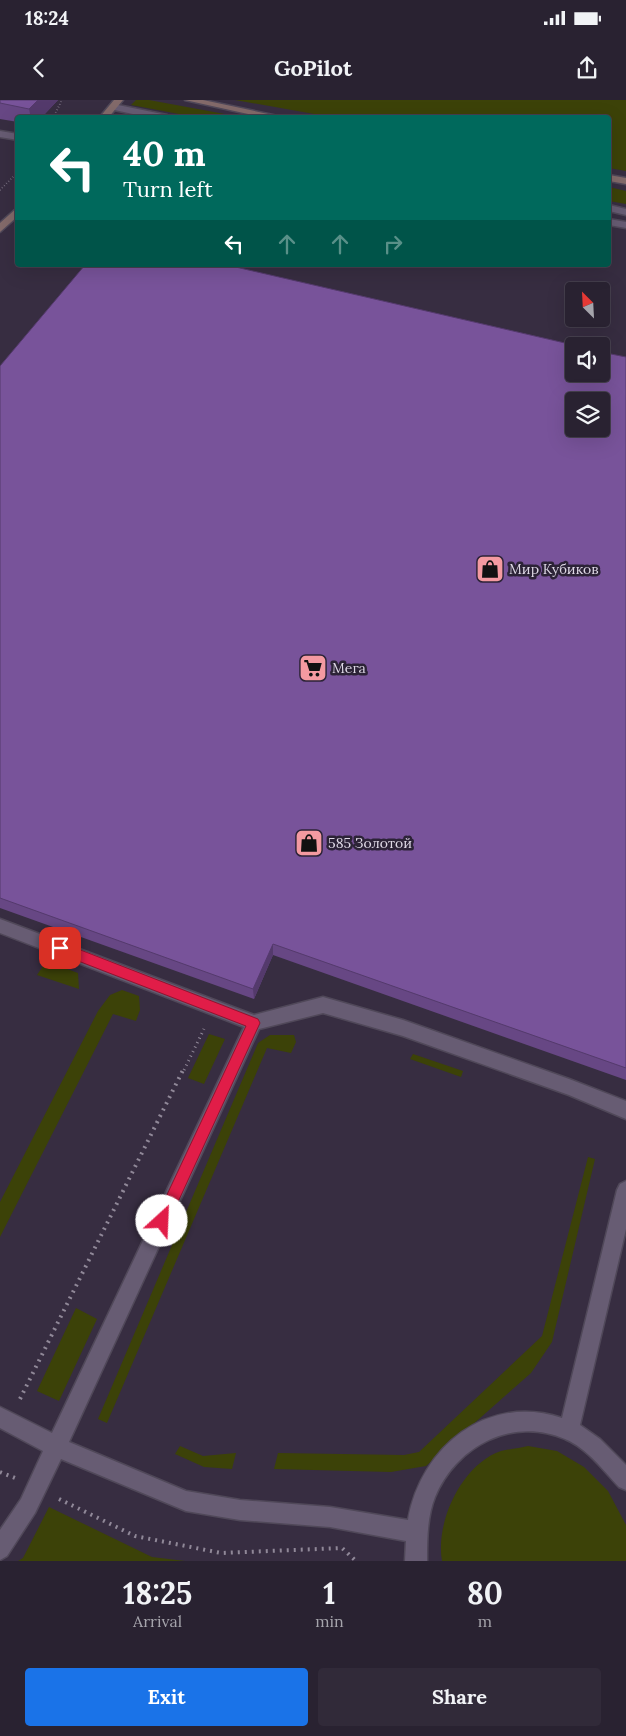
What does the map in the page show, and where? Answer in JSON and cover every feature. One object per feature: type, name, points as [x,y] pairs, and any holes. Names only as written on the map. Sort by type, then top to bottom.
[{"type":"street","points":[[189,100],[267,115]]},
{"type":"street","points":[[106,115],[116,103],[157,115]]},
{"type":"street","points":[[0,134],[15,137]]},
{"type":"street","points":[[611,178],[626,181]]},
{"type":"street","points":[[611,208],[626,212]]},
{"type":"street","points":[[0,229],[15,213]]},
{"type":"street","points":[[611,222],[626,225]]},
{"type":"street","points":[[0,926],[254,1023],[323,1005],[403,1028],[569,1087],[626,1110]]},
{"type":"street","points":[[0,1549],[28,1506],[57,1447],[254,1023]]},
{"type":"street","points":[[569,1430],[626,1190]]},
{"type":"street","points":[[4,1419],[57,1447],[186,1500],[240,1510],[330,1517],[416,1532]]},
{"type":"street","points":[[416,1561],[416,1532],[426,1492],[444,1460],[470,1436],[502,1423],[535,1420],[569,1430],[601,1451],[626,1480]]},
{"type":"path","points":[[54,115],[62,100]]},
{"type":"path","points":[[0,190],[15,175]]},
{"type":"path","points":[[4,1419],[215,1008]]},
{"type":"path","points":[[0,1472],[135,1536],[221,1553],[342,1548],[356,1561]]},
{"type":"green space","points":[[136,100],[149,100],[230,115],[184,115],[131,105]]},
{"type":"green space","points":[[235,100],[626,100],[626,171],[611,168],[611,115],[320,115]]},
{"type":"green space","points":[[611,187],[626,191],[626,204],[611,201]]},
{"type":"green space","points":[[53,964],[78,973],[79,989],[37,975],[43,966]]},
{"type":"green space","points":[[122,990],[139,996],[140,1010],[136,1021],[113,1014],[0,1237],[0,1202],[98,1011],[110,995]]},
{"type":"green space","points":[[209,1034],[225,1039],[204,1084],[188,1078]]},
{"type":"green space","points":[[270,1035],[294,1035],[296,1042],[291,1053],[267,1048],[107,1423],[98,1419],[258,1043]]},
{"type":"green space","points":[[413,1054],[463,1071],[461,1077],[410,1059]]},
{"type":"green space","points":[[588,1157],[595,1159],[552,1342],[531,1373],[426,1466],[391,1472],[274,1469],[278,1453],[404,1455],[419,1452],[542,1336]]},
{"type":"green space","points":[[76,1308],[97,1319],[59,1401],[37,1391]]},
{"type":"green space","points":[[180,1446],[203,1456],[236,1453],[232,1469],[204,1467],[175,1454]]},
{"type":"green space","points":[[528,1446],[557,1451],[584,1467],[608,1491],[626,1525],[626,1561],[442,1561],[441,1546],[447,1512],[463,1481],[474,1468],[487,1458],[501,1451]]},
{"type":"green space","points":[[49,1507],[152,1557],[185,1561],[18,1561],[23,1558]]},
{"type":"building","points":[[0,100],[38,100],[29,109],[0,103]]},
{"type":"building","name":"Мега","points":[[83,267],[236,267],[565,343],[565,382],[610,382],[610,354],[626,357],[626,1068],[273,944],[253,989],[0,898],[0,366]]},
{"type":"place","name":"Мир Кубиков","points":[[490,569]]},
{"type":"place","name":"Мега","points":[[313,668]]},
{"type":"place","name":"585 Золотой","points":[[309,843]]},
{"type":"route","points":[[60,948],[254,1023],[162,1221]]}]
